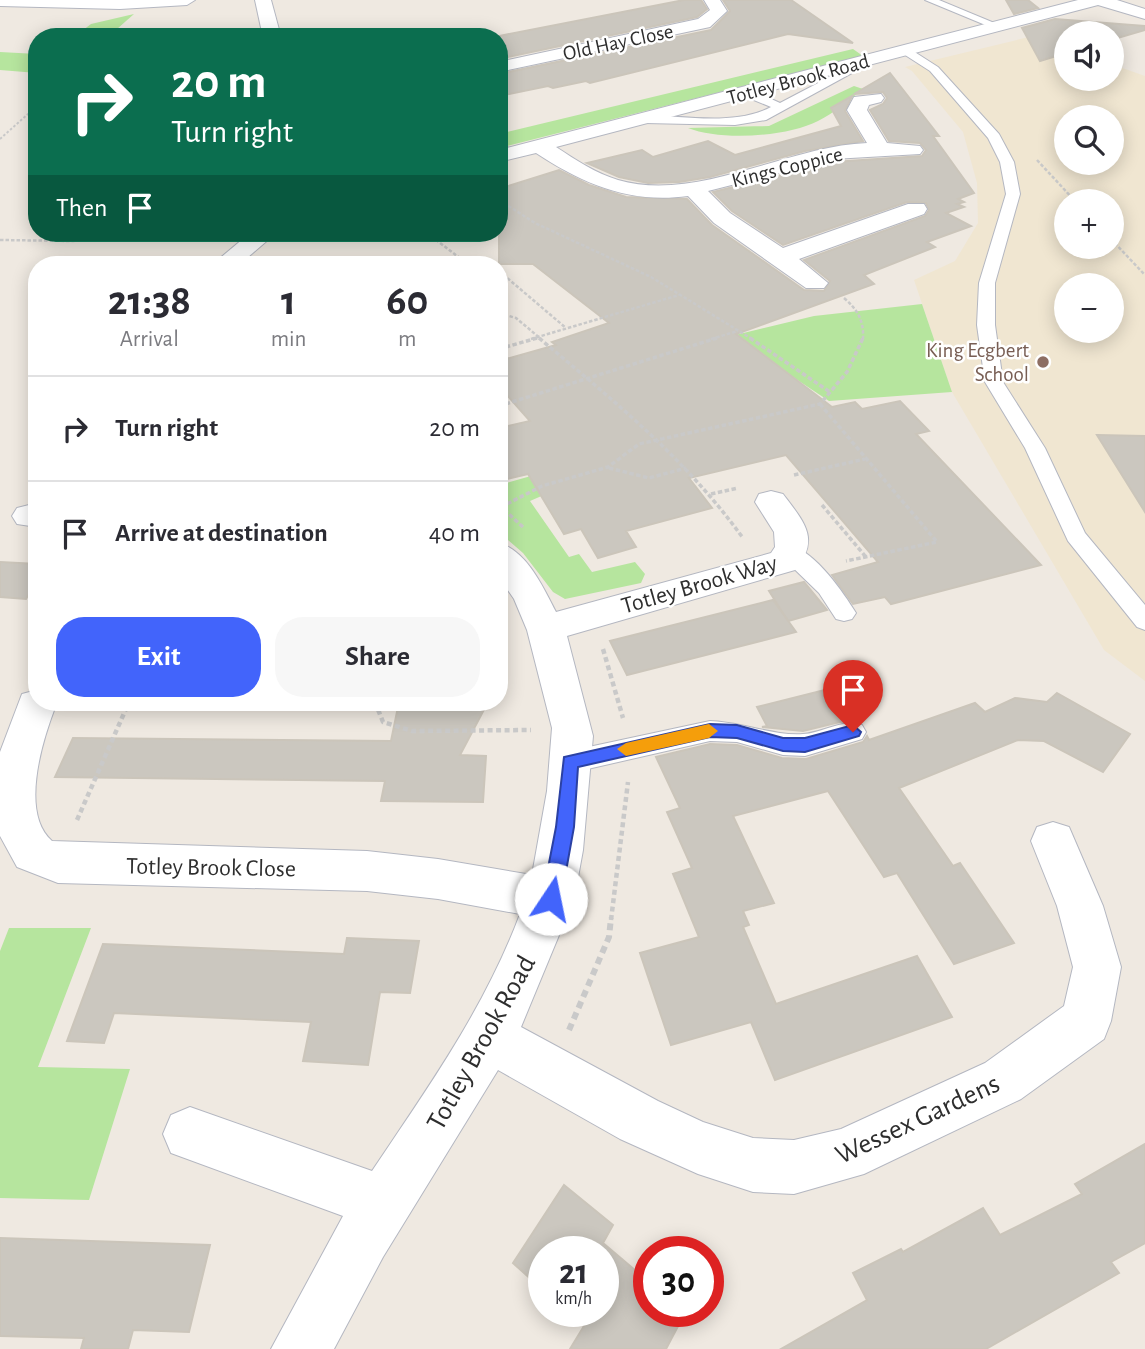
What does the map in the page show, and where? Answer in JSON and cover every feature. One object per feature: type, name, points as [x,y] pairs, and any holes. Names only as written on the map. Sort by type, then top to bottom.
[{"type":"street","points":[[0,1],[120,4],[187,0]]},
{"type":"street","points":[[263,0],[270,28]]},
{"type":"street","name":"Old Hay Close","points":[[508,65],[704,23],[719,11],[712,0]]},
{"type":"street","points":[[1098,0],[1145,14]]},
{"type":"street","name":"Totley Brook Road","points":[[508,154],[1098,0]]},
{"type":"street","name":"Kings Coppice","points":[[874,98],[861,101],[858,110],[869,124],[880,150]]},
{"type":"street","name":"Kings Coppice","points":[[540,146],[566,167],[614,187],[659,192],[695,190],[834,153],[913,150]]},
{"type":"street","name":"Kings Coppice","points":[[695,190],[712,213],[727,225],[783,256],[815,283]]},
{"type":"street","points":[[783,256],[916,209]]},
{"type":"street","points":[[234,256],[251,242]]},
{"type":"street","name":"Totley Brook Way","points":[[547,628],[789,563],[795,544],[789,526],[771,502]]},
{"type":"street","name":"Totley Brook Road","points":[[302,1349],[384,1203],[453,1100],[489,1037],[523,972],[551,899],[565,827],[571,746],[547,628],[528,592],[508,566]]},
{"type":"street","name":"Totley Brook Close","points":[[34,711],[8,779],[11,814],[18,839],[34,854],[58,863],[367,871],[438,879],[551,899]]},
{"type":"street","name":"Wessex Gardens","points":[[489,1037],[639,1120],[698,1147],[753,1165],[794,1167],[845,1155],[1003,1081],[1086,1021],[1097,967],[1080,906],[1053,841]]},
{"type":"street","points":[[190,1134],[384,1203]]},
{"type":"lane","points":[[930,0],[999,27]]},
{"type":"lane","points":[[906,51],[934,69],[994,137],[1007,162],[1013,194],[987,283],[986,325],[994,382],[1035,448],[1076,536],[1145,621]]},
{"type":"lane","points":[[645,119],[735,121],[762,117],[866,62]]},
{"type":"lane","points":[[748,93],[782,108]]},
{"type":"lane","points":[[704,104],[735,121]]},
{"type":"lane","points":[[789,563],[844,613]]},
{"type":"lane","points":[[571,746],[710,731],[737,732],[783,744],[805,745],[853,732]]},
{"type":"path","points":[[0,139],[28,114]]},
{"type":"path","points":[[508,205],[545,228],[650,277],[739,330],[830,392]]},
{"type":"path","points":[[0,240],[28,240]]},
{"type":"path","points":[[439,242],[457,256]]},
{"type":"path","points":[[1124,253],[1145,275]]},
{"type":"path","points":[[508,279],[567,329]]},
{"type":"path","points":[[508,504],[542,486],[608,467],[639,444],[662,442],[820,404],[847,372],[863,344],[864,326],[856,309],[837,291],[815,283]]},
{"type":"path","points":[[508,347],[680,295]]},
{"type":"path","points":[[508,316],[516,318],[586,381],[662,442],[711,494],[789,563],[866,557],[937,542],[820,404]]},
{"type":"path","points":[[508,403],[586,381],[739,330]]},
{"type":"path","points":[[608,467],[649,478],[686,468]]},
{"type":"path","points":[[796,475],[805,485]]},
{"type":"path","points":[[814,495],[866,557]]},
{"type":"path","points":[[58,863],[125,711]]},
{"type":"path","points":[[379,711],[383,722],[412,731],[571,746]]},
{"type":"shaded area","name":"King Ecgbert School","points":[[1033,36],[1054,44],[1054,91],[1124,91],[1124,69],[1145,76],[1145,681],[1104,650],[952,392],[914,280],[955,261],[978,223],[977,183],[963,132],[912,71],[905,67]]},
{"type":"green space","points":[[134,14],[118,28],[86,28],[91,24]]},
{"type":"green space","points":[[853,49],[863,56],[508,146],[508,132]]},
{"type":"green space","points":[[0,52],[28,54],[28,72],[0,70]]},
{"type":"green space","points":[[854,86],[863,89],[836,110],[818,121],[789,131],[735,136],[688,128],[769,126]]},
{"type":"green space","points":[[922,304],[952,392],[829,401],[731,336],[814,316]]},
{"type":"green space","points":[[545,472],[569,484],[530,501],[569,557],[579,554],[592,572],[635,562],[645,574],[641,583],[565,599],[553,592],[523,553],[508,540],[508,482]]},
{"type":"green space","points":[[9,928],[91,928],[38,1067],[130,1069],[89,1200],[0,1198],[0,951]]},
{"type":"building","points":[[684,0],[701,0],[707,9],[697,17],[508,57],[508,34]]},
{"type":"building","points":[[723,0],[791,0],[853,43],[788,34],[590,83],[586,81],[553,88],[548,86],[508,94],[508,72],[711,30],[730,11]]},
{"type":"building","points":[[1006,0],[1028,0],[1038,8],[1014,14]]},
{"type":"building","points":[[1055,19],[1081,21],[1054,21],[1054,57],[1040,61],[1022,28]]},
{"type":"building","points":[[1124,24],[1145,26],[1145,30],[1124,36]]},
{"type":"building","points":[[890,73],[939,136],[933,136],[974,193],[958,199],[964,202],[957,204],[964,207],[946,213],[971,226],[927,242],[935,247],[864,275],[874,284],[736,334],[832,407],[855,402],[862,409],[900,401],[929,431],[916,434],[1041,565],[891,604],[885,597],[853,604],[832,575],[878,562],[786,455],[689,478],[712,508],[626,531],[636,547],[598,558],[581,529],[564,534],[528,474],[508,479],[508,426],[530,421],[508,396],[508,358],[556,345],[552,342],[609,323],[533,264],[508,264],[508,256],[499,256],[499,242],[508,242],[508,186],[559,170],[589,185],[626,197],[687,199],[712,225],[804,290],[824,291],[830,281],[804,260],[925,216],[929,210],[926,203],[907,202],[783,245],[732,211],[713,192],[833,162],[922,156],[926,150],[920,143],[889,141],[870,110],[883,104],[887,98],[883,92],[854,94]]},
{"type":"building","points":[[852,96],[845,111],[863,141],[805,151],[710,177],[679,182],[648,183],[619,177],[587,163],[642,150],[653,157],[708,141],[735,155],[841,126],[831,108]]},
{"type":"building","points":[[1097,435],[1145,436],[1145,512]]},
{"type":"building","points":[[0,562],[28,564],[26,599],[0,597]]},
{"type":"building","points":[[804,582],[827,610],[788,621],[769,591]]},
{"type":"building","points":[[773,600],[796,632],[627,675],[610,641]]},
{"type":"building","points":[[837,687],[858,721],[840,722],[803,731],[762,727],[767,726],[757,707]]},
{"type":"building","points":[[1057,693],[1130,734],[1103,772],[1044,741],[1018,740],[899,788],[953,866],[960,863],[1014,943],[954,964],[897,873],[884,877],[828,791],[733,816],[774,903],[743,911],[749,925],[743,927],[776,1004],[917,956],[952,1017],[775,1080],[751,1022],[671,1045],[640,953],[699,937],[673,874],[692,868],[667,812],[680,808],[656,757],[710,744],[737,745],[782,758],[806,759],[863,742],[867,736],[869,740],[975,703],[985,712],[1015,698],[1047,702]]},
{"type":"building","points":[[397,711],[483,711],[460,755],[486,756],[483,802],[381,801],[385,781],[55,777],[73,738],[391,741]]},
{"type":"building","points":[[347,938],[419,941],[410,993],[380,992],[368,1065],[303,1061],[311,1022],[114,1013],[104,1043],[67,1041],[103,944],[344,954]]},
{"type":"building","points":[[1145,1144],[1145,1243],[1111,1262],[1119,1273],[986,1349],[781,1349],[867,1300],[853,1273],[901,1249],[903,1252],[983,1208],[1000,1235],[1082,1194],[1075,1184]]},
{"type":"building","points":[[564,1185],[613,1225],[607,1236],[531,1236]]},
{"type":"building","points":[[0,1238],[210,1245],[189,1332],[133,1330],[128,1349],[81,1349],[84,1338],[0,1336]]},
{"type":"building","points":[[528,1240],[528,1277],[513,1263]]},
{"type":"building","points":[[619,1257],[633,1268],[633,1327],[678,1327],[666,1349],[570,1349],[583,1327],[619,1327]]},
{"type":"slow traffic","points":[[626,749],[709,731]]},
{"type":"place","name":"King Ecgbert School","points":[[1043,362]]},
{"type":"route","points":[[551,899],[565,827],[570,762],[710,731],[737,732],[783,744],[805,745],[853,732]]}]
